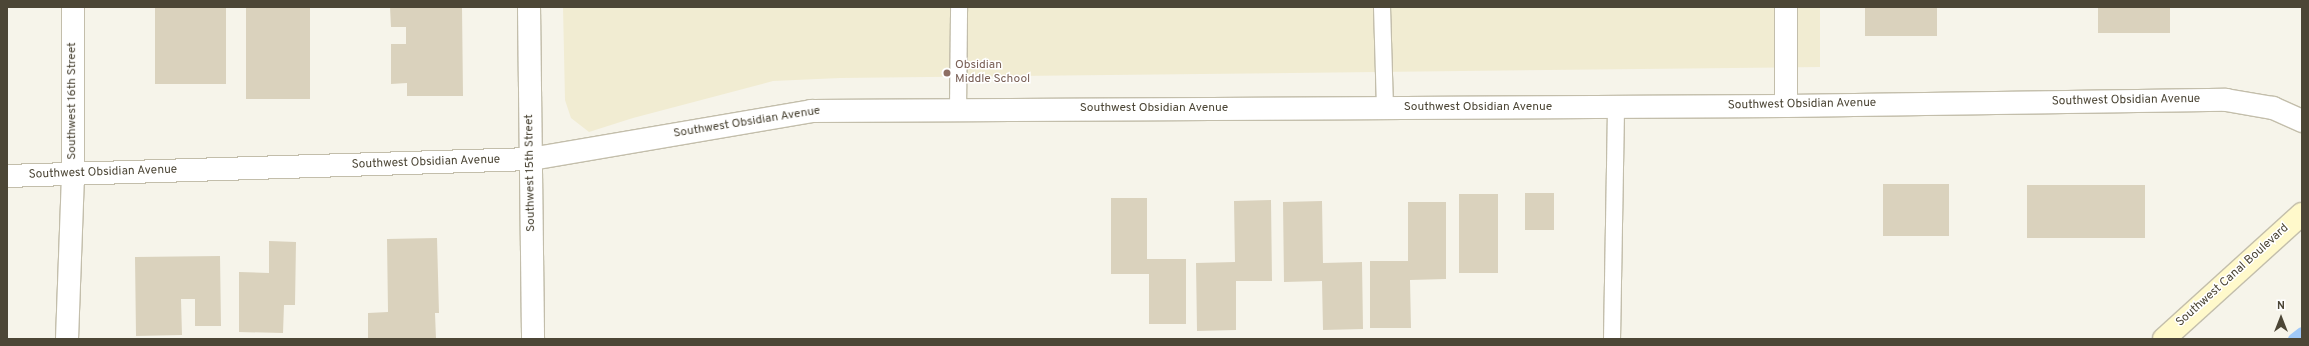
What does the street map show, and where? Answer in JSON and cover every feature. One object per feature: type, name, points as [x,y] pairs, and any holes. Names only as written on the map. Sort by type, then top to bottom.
[{"type":"main road","name":"Southwest Canal Boulevard","points":[[2164,339],[2302,214]]},
{"type":"street","name":"Southwest 16th Street","points":[[67,339],[73,175],[73,7]]},
{"type":"street","name":"Southwest 15th Street","points":[[529,7],[532,159],[532,339]]},
{"type":"street","points":[[1786,7],[1786,106]]},
{"type":"street","name":"Southwest Obsidian Avenue","points":[[7,176],[532,159],[811,111],[1786,106],[2226,100],[2273,108],[2302,121]]},
{"type":"lane","points":[[958,110],[959,7]]},
{"type":"lane","points":[[1382,7],[1385,108]]},
{"type":"lane","points":[[1612,339],[1616,107]]},
{"type":"shaded area","name":"Obsidian Middle School","points":[[563,7],[1820,7],[1820,67],[840,78],[773,81],[633,118],[589,132],[571,118],[565,100]]},
{"type":"building","points":[[155,7],[226,7],[226,84],[155,84]]},
{"type":"building","points":[[246,7],[310,7],[310,99],[246,99]]},
{"type":"building","points":[[390,7],[462,7],[463,96],[407,96],[407,83],[391,84],[391,44],[406,44],[406,27],[391,27]]},
{"type":"building","points":[[1865,7],[1937,7],[1937,36],[1865,36]]},
{"type":"building","points":[[2098,7],[2170,7],[2170,33],[2098,33]]},
{"type":"building","points":[[1883,184],[1949,184],[1949,236],[1883,236]]},
{"type":"building","points":[[2027,185],[2145,185],[2145,238],[2027,238]]},
{"type":"building","points":[[1525,193],[1554,193],[1554,230],[1525,230]]},
{"type":"building","points":[[1459,194],[1498,194],[1498,273],[1459,273]]},
{"type":"building","points":[[1111,198],[1147,198],[1147,259],[1186,259],[1186,324],[1149,324],[1149,274],[1111,274]]},
{"type":"building","points":[[1271,200],[1272,281],[1236,281],[1236,330],[1197,331],[1196,263],[1235,262],[1234,201]]},
{"type":"building","points":[[1322,201],[1323,263],[1362,262],[1363,329],[1323,330],[1322,281],[1284,282],[1283,202]]},
{"type":"building","points":[[1408,202],[1446,202],[1446,279],[1410,280],[1411,328],[1370,328],[1370,261],[1408,261]]},
{"type":"building","points":[[437,238],[439,313],[435,313],[436,339],[368,339],[368,313],[388,312],[387,239]]},
{"type":"building","points":[[269,241],[296,242],[295,305],[284,305],[283,333],[239,332],[239,272],[269,273]]},
{"type":"building","points":[[220,256],[221,326],[195,326],[195,299],[181,299],[182,335],[136,336],[135,257]]},
{"type":"waterway","points":[[2293,339],[2302,332]]},
{"type":"place","name":"Obsidian Middle School","points":[[947,73]]}]
